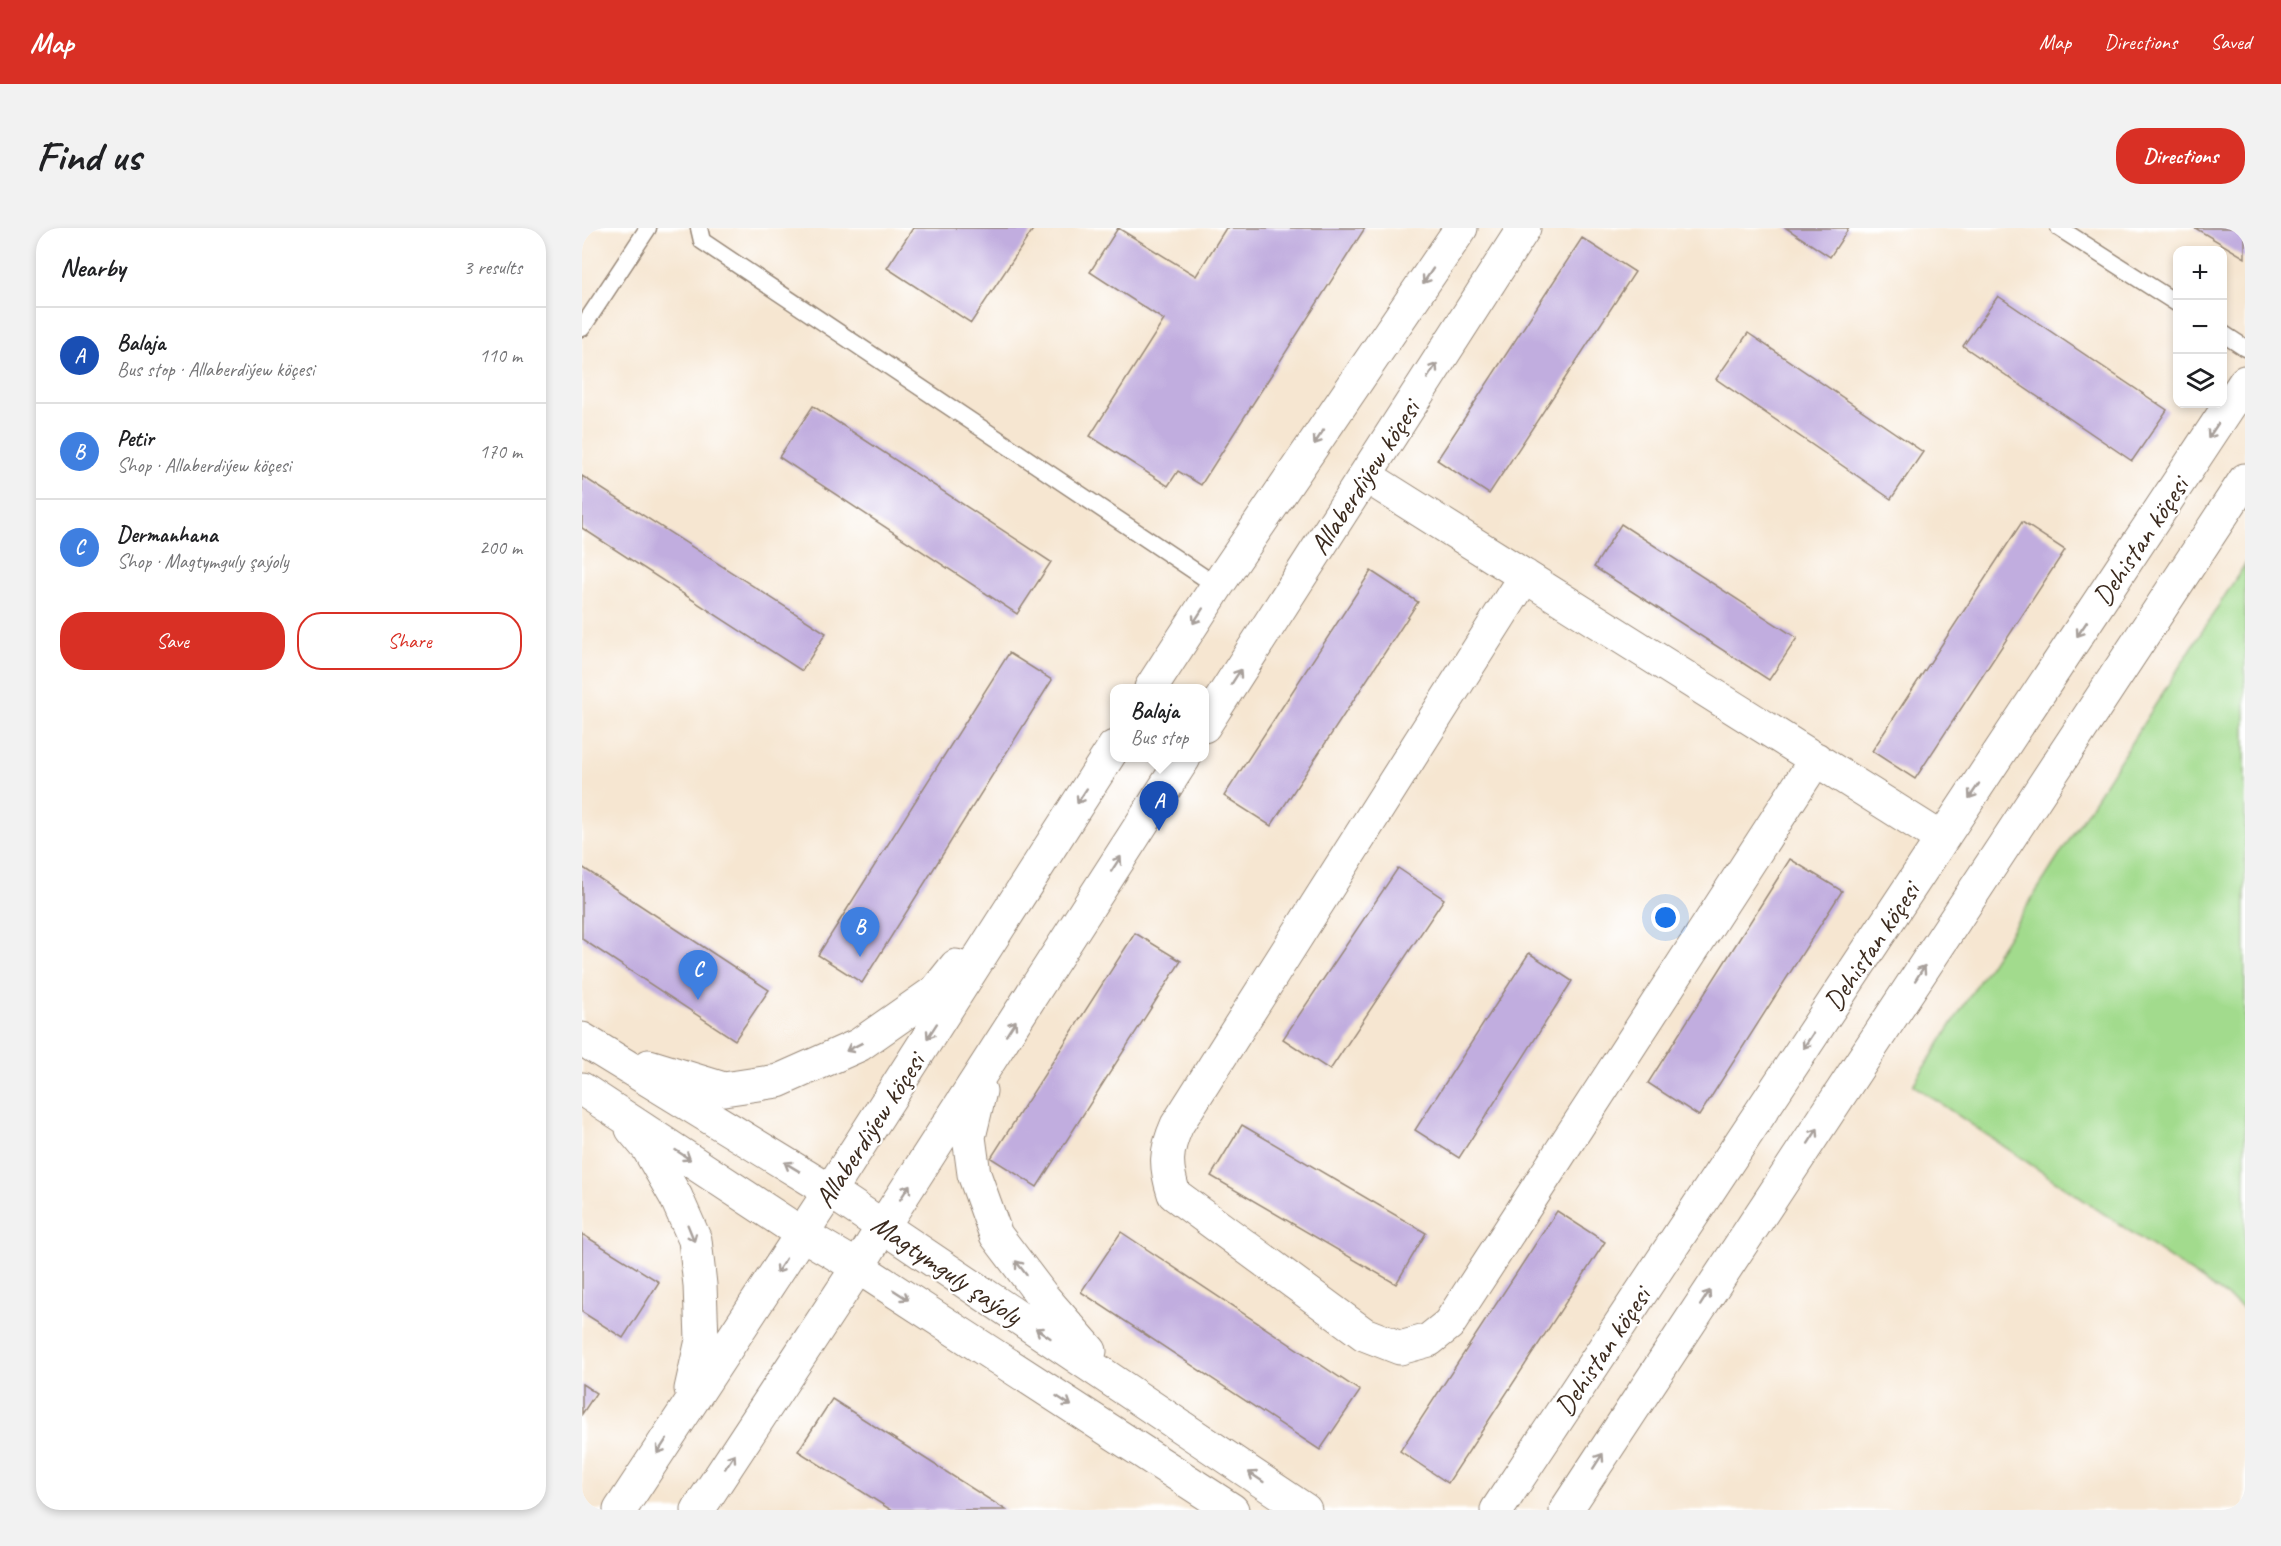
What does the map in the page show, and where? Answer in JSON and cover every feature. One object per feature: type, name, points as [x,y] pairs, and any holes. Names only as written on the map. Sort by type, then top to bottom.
[{"type":"street","name":"Allaberdiýew köçesi","points":[[1154,684],[1217,586],[1461,228]]},
{"type":"street","name":"Allaberdiýew köçesi","points":[[1209,718],[1524,228]]},
{"type":"street","name":"Dehistan köçesi","points":[[1497,1510],[2245,382]]},
{"type":"street","points":[[1366,476],[1942,839]]},
{"type":"street","name":"Dehistan köçesi","points":[[1566,1510],[2245,480]]},
{"type":"street","points":[[1525,576],[1177,1125],[1168,1145],[1167,1172],[1174,1194],[1364,1335],[1400,1348],[1429,1340],[1449,1324],[1816,759]]},
{"type":"street","name":"Allaberdiýew köçesi","points":[[620,1510],[830,1191],[1110,753]]},
{"type":"street","points":[[698,1510],[858,1267],[1181,762]]},
{"type":"street","points":[[588,1043],[724,1089],[778,1081],[859,1045],[936,991],[1030,877]]},
{"type":"street","name":"Magtymguly şaýoly","points":[[588,1043],[830,1191],[1305,1510]]},
{"type":"street","points":[[988,1062],[969,1137],[974,1174],[996,1235],[1043,1297],[1099,1362],[1147,1402]]},
{"type":"street","name":"Magtymguly şaýoly","points":[[582,1089],[802,1234],[858,1267],[1232,1510]]},
{"type":"street","points":[[618,1112],[648,1148],[676,1197],[695,1240],[700,1285],[702,1340],[687,1409]]},
{"type":"lane","points":[[582,328],[648,228]]},
{"type":"lane","points":[[699,228],[702,241],[1217,586]]},
{"type":"lane","points":[[2060,228],[2173,301]]},
{"type":"lane","points":[[2227,336],[2245,348]]},
{"type":"green space","points":[[2245,564],[2245,1309],[1913,1085]]},
{"type":"building","points":[[913,228],[1034,228],[971,323],[887,268]]},
{"type":"building","points":[[1118,228],[1196,276],[1226,228],[1365,228],[1201,485],[1178,471],[1168,486],[1090,436],[1164,320],[1090,272]]},
{"type":"building","points":[[1786,228],[1849,228],[1830,257]]},
{"type":"building","points":[[2195,228],[2245,228],[2245,258]]},
{"type":"building","points":[[1582,238],[1635,272],[1489,494],[1437,460]]},
{"type":"building","points":[[1998,296],[2167,410],[2132,461],[1963,346]]},
{"type":"building","points":[[1748,333],[1923,452],[1891,499],[1716,379]]},
{"type":"building","points":[[813,406],[1051,562],[1017,614],[779,457]]},
{"type":"building","points":[[582,476],[826,633],[802,671],[582,528]]},
{"type":"building","points":[[2022,522],[2065,550],[1915,779],[1872,751]]},
{"type":"building","points":[[1621,524],[1797,638],[1769,680],[1594,567]]},
{"type":"building","points":[[1371,571],[1418,602],[1271,826],[1224,796]]},
{"type":"building","points":[[1009,653],[1052,680],[862,983],[818,955]]},
{"type":"building","points":[[1790,859],[1842,891],[1699,1116],[1648,1083]]},
{"type":"building","points":[[582,867],[769,990],[735,1040],[582,939]]},
{"type":"building","points":[[1398,868],[1444,899],[1330,1070],[1283,1039]]},
{"type":"building","points":[[1135,933],[1181,961],[1037,1187],[991,1158]]},
{"type":"building","points":[[1529,953],[1572,981],[1459,1158],[1415,1130]]},
{"type":"building","points":[[1242,1125],[1426,1233],[1396,1284],[1211,1176]]},
{"type":"building","points":[[1557,1211],[1605,1242],[1448,1483],[1400,1451]]},
{"type":"building","points":[[1121,1232],[1360,1391],[1320,1450],[1081,1292]]},
{"type":"building","points":[[582,1234],[659,1282],[623,1338],[582,1312]]},
{"type":"building","points":[[582,1384],[596,1393],[582,1414]]},
{"type":"building","points":[[832,1399],[1006,1510],[891,1510],[798,1451]]},
{"type":"place","name":"Balaja","points":[[1159,831]]},
{"type":"place","name":"Petir","points":[[860,957]]},
{"type":"place","name":"Dermanhana","points":[[698,1000]]}]
